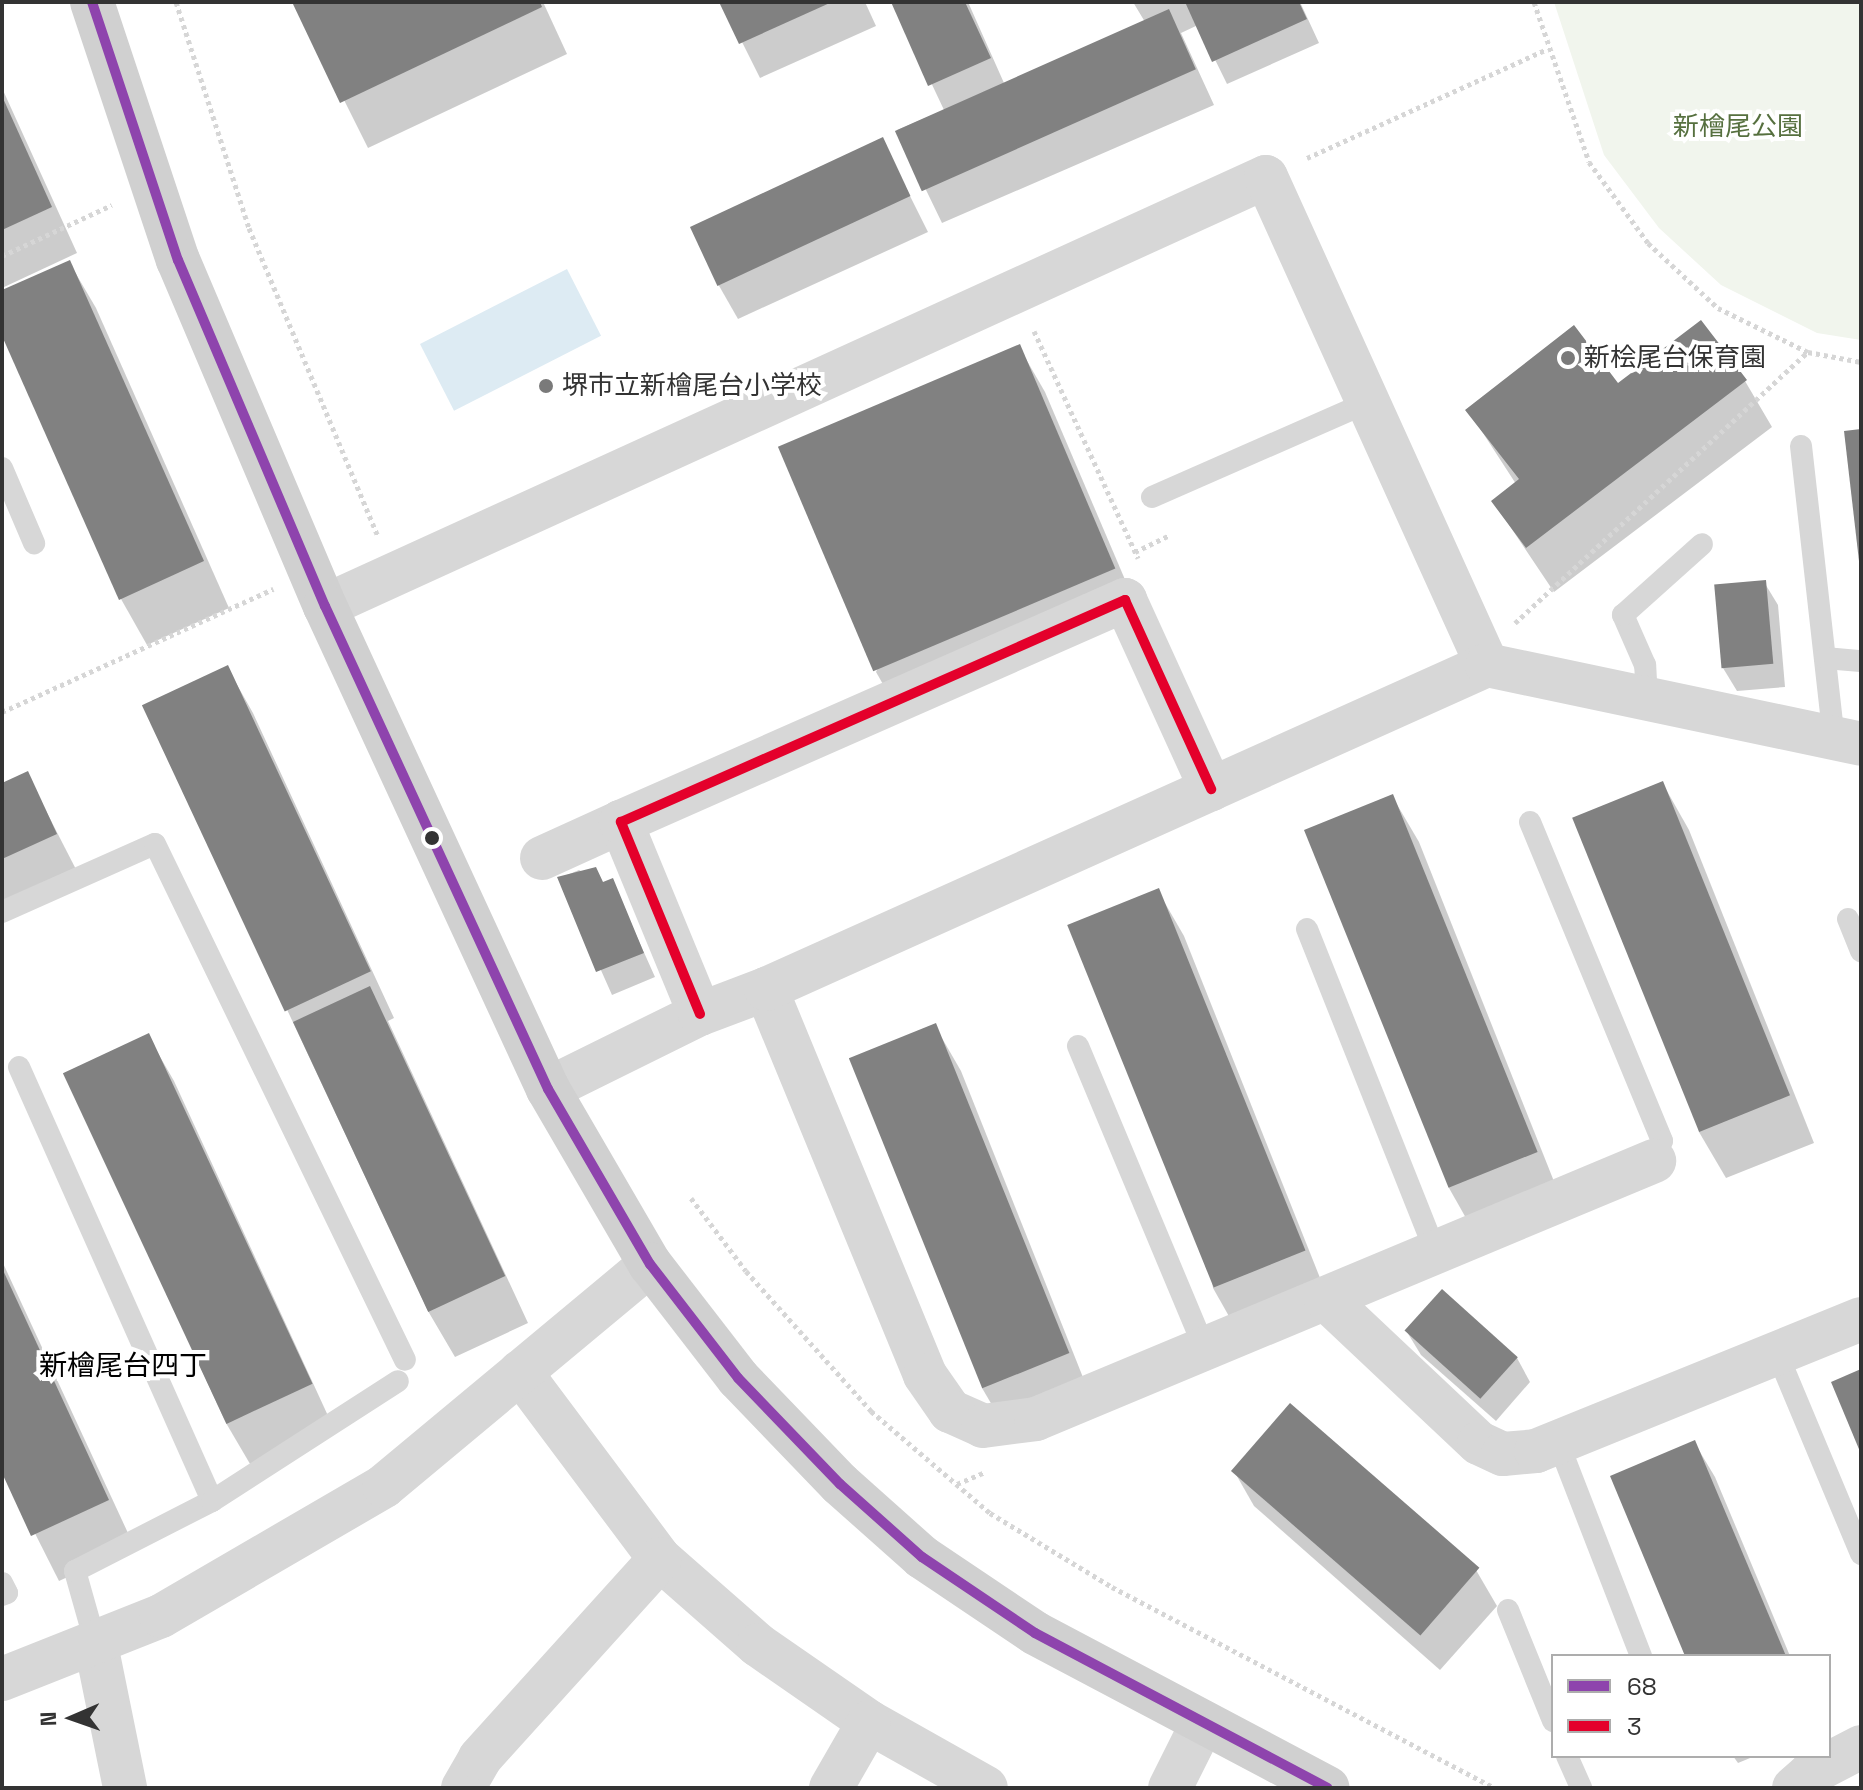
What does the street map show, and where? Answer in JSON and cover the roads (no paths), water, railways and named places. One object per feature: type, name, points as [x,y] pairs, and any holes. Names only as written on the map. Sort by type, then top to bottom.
[{"type":"street","points":[[92,2],[178,260],[325,606],[548,1089],[650,1264],[738,1378],[840,1484],[922,1557],[1035,1633],[1328,1788]]},
{"type":"street","points":[[325,606],[1018,293],[1266,177],[1487,665]]},
{"type":"street","points":[[542,858],[1110,592],[1125,600],[1211,789]]},
{"type":"street","points":[[548,1089],[700,1014],[766,989],[1487,665],[1848,742]]},
{"type":"street","points":[[621,822],[700,1014]]},
{"type":"street","points":[[766,989],[925,1375],[950,1411],[983,1426],[1036,1419],[1654,1161]]},
{"type":"street","points":[[2,1679],[96,1645],[161,1616],[384,1486],[650,1264]]},
{"type":"street","points":[[1326,1299],[1479,1443],[1503,1454],[1536,1451],[1861,1319]]},
{"type":"street","points":[[520,1372],[660,1559],[758,1645],[869,1722],[986,1788]]},
{"type":"street","points":[[463,1788],[480,1758],[660,1559]]},
{"type":"street","points":[[96,1645],[125,1788]]},
{"type":"street","points":[[831,1788],[869,1722]]},
{"type":"street","points":[[1170,1788],[1202,1724]]},
{"type":"street","points":[[1794,1788],[1811,1773],[1861,1747]]},
{"type":"lane","points":[[1152,497],[1368,402]]},
{"type":"lane","points":[[1801,446],[1825,658],[1848,742]]},
{"type":"lane","points":[[2,468],[34,543]]},
{"type":"lane","points":[[1647,700],[1645,665],[1623,615],[1702,544]]},
{"type":"lane","points":[[1825,658],[1861,661]]},
{"type":"lane","points":[[1530,822],[1662,1141],[1654,1161]]},
{"type":"lane","points":[[2,912],[155,844],[401,1370],[212,1501],[75,1571],[96,1645]]},
{"type":"lane","points":[[1848,919],[1861,951]]},
{"type":"lane","points":[[1307,929],[1436,1253]]},
{"type":"lane","points":[[1078,1046],[1205,1350]]},
{"type":"lane","points":[[19,1067],[212,1501]]},
{"type":"lane","points":[[1777,1353],[1861,1554]]},
{"type":"lane","points":[[1558,1442],[1640,1654]]},
{"type":"lane","points":[[2,1583],[7,1593],[2,1595]]},
{"type":"lane","points":[[1508,1610],[1551,1716]]},
{"type":"lane","points":[[1568,1758],[1581,1788]]},
{"type":"place","name":"新桧尾台保育園","points":[[1568,358]]},
{"type":"place","name":"堺市立新檜尾台小学校","points":[[546,386]]},
{"type":"district","name":"新檜尾台四丁","points":[[123,1365]]},
{"type":"park label","name":"新檜尾公園","points":[[1738,127]]}]
